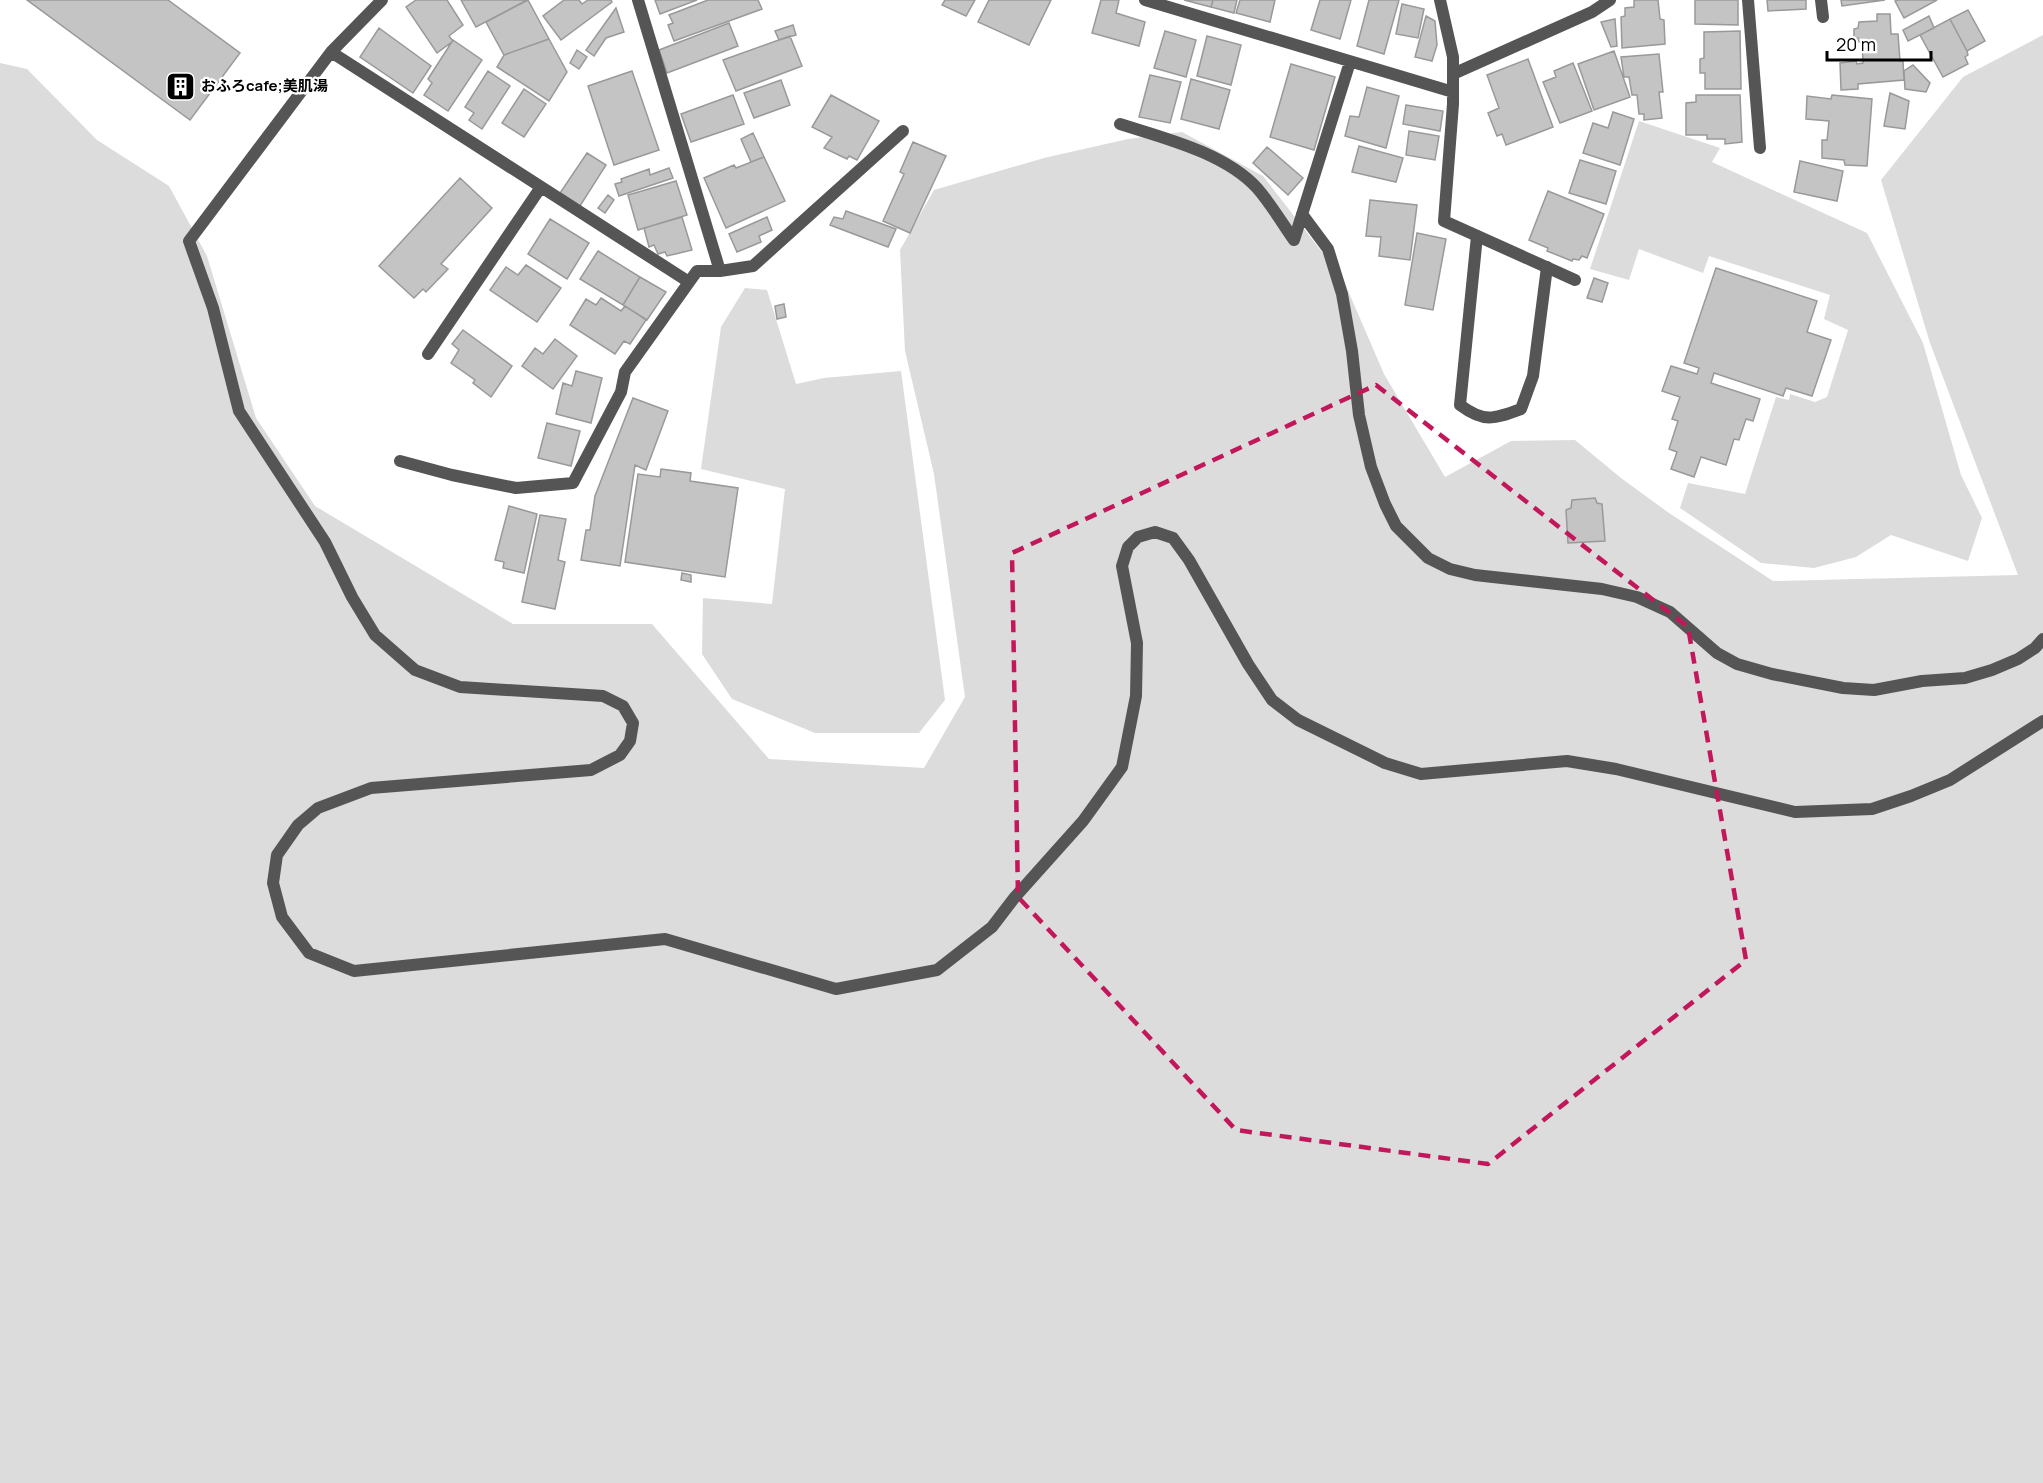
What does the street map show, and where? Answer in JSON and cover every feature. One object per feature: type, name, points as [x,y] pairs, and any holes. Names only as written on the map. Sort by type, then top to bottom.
[{"type":"street","points":[[382,0],[331,52],[189,241],[213,308],[239,411],[325,542],[352,597],[375,636],[415,670],[460,687],[603,696],[623,706],[633,723],[630,741],[620,755],[591,770],[371,788],[318,808],[298,825],[277,855],[273,883],[282,917],[309,953],[354,970],[664,939],[836,989],[937,970],[992,927],[1015,897],[1083,821],[1122,767],[1136,696],[1137,643],[1122,566],[1128,547],[1138,537],[1155,532],[1173,538],[1189,560],[1248,664],[1272,700],[1298,720],[1385,763],[1421,774],[1567,761],[1616,769],[1795,812],[1872,809],[1950,780],[2043,722]]},
{"type":"street","points":[[638,0],[720,272]]},
{"type":"street","points":[[1440,0],[1453,57],[1453,92],[1444,221],[1575,280]]},
{"type":"street","points":[[1453,74],[1592,12],[1610,0]]},
{"type":"street","points":[[1748,0],[1760,148]]},
{"type":"street","points":[[1821,0],[1823,17]]},
{"type":"street","points":[[1153,1],[1453,92]]},
{"type":"street","points":[[331,52],[689,282]]},
{"type":"street","points":[[1120,124],[1183,144],[1231,168],[1256,187],[1294,240],[1350,62]]},
{"type":"street","points":[[400,461],[452,475],[516,488],[573,483],[621,392],[625,372],[697,271],[720,272],[753,266],[903,131]]},
{"type":"street","points":[[428,354],[541,187]]},
{"type":"street","points":[[1302,214],[1328,249],[1342,294],[1352,351],[1359,415],[1371,467],[1396,526],[1428,558],[1450,569],[1475,575],[1602,589],[1637,597],[1670,612],[1717,653],[1737,664],[1772,674],[1843,688],[1874,690],[1922,681],[1965,678],[2018,659],[2035,648],[2043,639]]},
{"type":"street","points":[[1478,236],[1460,405],[1476,416],[1500,417],[1521,409],[1533,376],[1547,267]]},
{"type":"highlighted area","points":[[1376,385],[1688,627],[1746,960],[1488,1164],[1236,1130],[1018,897],[1012,553]]},
{"type":"shaded area","points":[[2043,35],[2043,1483],[0,1483],[0,63],[27,69],[97,140],[169,186],[207,256],[256,418],[315,506],[513,624],[652,624],[769,759],[924,768],[965,697],[934,474],[905,351],[900,250],[934,190],[1044,158],[1128,139],[1182,132],[1263,176],[1343,279],[1384,374],[1445,477],[1511,441],[1575,440],[1669,513],[1773,581],[2018,575],[1930,343],[1881,180],[1963,77]]},
{"type":"shaded area","points":[[1639,121],[1720,148],[1712,162],[1867,233],[1923,343],[1961,475],[1982,518],[1968,561],[1891,535],[1856,557],[1814,568],[1761,563],[1680,508],[1688,483],[1745,494],[1776,397],[1789,400],[1790,394],[1815,402],[1827,397],[1848,330],[1824,319],[1830,295],[1709,256],[1703,273],[1639,249],[1629,280],[1590,269]]},
{"type":"shaded area","points":[[745,288],[767,290],[796,384],[824,378],[901,371],[945,700],[919,733],[815,733],[732,699],[702,654],[703,598],[772,604],[785,489],[701,469],[721,327]]},
{"type":"building","name":"おふろcafe;美肌湯","points":[[27,0],[168,0],[240,53],[190,120]]},
{"type":"building","points":[[416,0],[447,0],[463,25],[449,36],[453,41],[437,53],[406,7]]},
{"type":"building","points":[[461,0],[527,0],[476,27]]},
{"type":"building","points":[[528,0],[549,39],[504,55],[486,22]]},
{"type":"building","points":[[564,0],[579,0],[582,4],[588,0],[611,0],[612,2],[561,40],[543,16]]},
{"type":"building","points":[[655,0],[697,0],[660,14]]},
{"type":"building","points":[[708,0],[758,0],[762,9],[674,41],[668,25],[673,23],[669,15]]},
{"type":"building","points":[[945,0],[975,0],[966,16],[942,5]]},
{"type":"building","points":[[989,0],[1051,0],[1029,45],[978,22]]},
{"type":"building","points":[[1101,0],[1119,0],[1116,13],[1145,22],[1139,46],[1092,33]]},
{"type":"building","points":[[1184,0],[1213,0],[1211,7]]},
{"type":"building","points":[[1213,0],[1237,0],[1234,13],[1211,7]]},
{"type":"building","points":[[1240,0],[1275,0],[1270,22],[1236,13]]},
{"type":"building","points":[[1320,0],[1351,0],[1340,39],[1311,30]]},
{"type":"building","points":[[1369,0],[1399,0],[1384,54],[1357,46]]},
{"type":"building","points":[[1634,0],[1658,0],[1660,19],[1664,20],[1665,44],[1622,48],[1621,17],[1625,16],[1625,8],[1634,7]]},
{"type":"building","points":[[1695,0],[1738,0],[1738,25],[1695,24]]},
{"type":"building","points":[[1767,0],[1806,0],[1806,9],[1768,11]]},
{"type":"building","points":[[1841,0],[1885,0],[1842,6]]},
{"type":"building","points":[[1937,0],[1904,18],[1895,1]]},
{"type":"building","points":[[1402,4],[1424,9],[1418,38],[1396,34]]},
{"type":"building","points":[[616,8],[624,32],[606,38],[594,56],[586,50]]},
{"type":"building","points":[[1968,10],[1985,41],[1967,51],[1950,19]]},
{"type":"building","points":[[1877,14],[1890,14],[1891,34],[1898,34],[1904,80],[1858,84],[1858,89],[1841,90],[1840,63],[1856,61],[1857,64],[1863,63],[1862,41],[1858,42],[1858,38],[1854,38],[1854,29],[1858,28],[1859,22],[1877,21]]},
{"type":"building","points":[[1426,16],[1435,21],[1437,45],[1432,61],[1415,57]]},
{"type":"building","points":[[1929,16],[1934,28],[1908,41],[1903,30]]},
{"type":"building","points":[[1615,19],[1617,46],[1611,47],[1601,22]]},
{"type":"building","points":[[1950,19],[1967,51],[1968,55],[1965,57],[1968,64],[1943,77],[1920,35]]},
{"type":"building","points":[[729,23],[738,46],[667,73],[659,50]]},
{"type":"building","points":[[793,25],[796,35],[779,40],[775,31]]},
{"type":"building","points":[[379,28],[431,66],[413,93],[360,57]]},
{"type":"building","points":[[1165,31],[1196,40],[1186,77],[1154,68]]},
{"type":"building","points":[[1740,31],[1741,89],[1705,89],[1705,73],[1700,73],[1700,59],[1704,58],[1704,32]]},
{"type":"building","points":[[790,36],[802,66],[736,91],[723,60]]},
{"type":"building","points":[[1207,36],[1241,45],[1231,85],[1197,76]]},
{"type":"building","points":[[549,39],[567,72],[549,101],[497,67],[504,55]]},
{"type":"building","points":[[453,40],[482,60],[448,111],[424,95],[432,83],[428,79]]},
{"type":"building","points":[[577,50],[587,57],[579,69],[570,63]]},
{"type":"building","points":[[1614,51],[1630,97],[1594,110],[1578,64]]},
{"type":"building","points":[[1659,54],[1663,92],[1659,92],[1662,118],[1644,120],[1644,114],[1639,114],[1637,95],[1632,95],[1629,77],[1624,77],[1621,57]]},
{"type":"building","points":[[1528,59],[1553,127],[1506,145],[1502,134],[1497,136],[1488,113],[1499,108],[1487,75]]},
{"type":"building","points":[[1573,63],[1592,111],[1560,123],[1543,82],[1556,77],[1554,71]]},
{"type":"building","points":[[1291,64],[1335,77],[1314,150],[1270,137]]},
{"type":"building","points":[[1913,65],[1930,83],[1926,92],[1905,89],[1904,71]]},
{"type":"building","points":[[488,71],[510,86],[482,129],[469,120],[474,113],[465,107]]},
{"type":"building","points":[[632,71],[659,150],[614,165],[588,86]]},
{"type":"building","points":[[1150,75],[1181,82],[1170,123],[1139,117]]},
{"type":"building","points":[[1191,79],[1230,90],[1219,129],[1181,119]]},
{"type":"building","points":[[781,80],[790,105],[754,118],[744,93]]},
{"type":"building","points":[[1367,87],[1399,96],[1386,148],[1345,136],[1350,116],[1359,117]]},
{"type":"building","points":[[524,89],[546,104],[524,137],[502,123]]},
{"type":"building","points":[[1890,93],[1909,101],[1905,129],[1884,126]]},
{"type":"building","points":[[733,95],[744,124],[691,142],[681,114]]},
{"type":"building","points":[[831,95],[879,121],[857,160],[849,156],[847,159],[824,148],[832,137],[812,127]]},
{"type":"building","points":[[1696,95],[1740,95],[1742,142],[1725,144],[1725,139],[1707,139],[1707,135],[1686,135],[1686,103],[1696,102]]},
{"type":"building","points":[[1832,95],[1872,99],[1867,166],[1845,165],[1844,160],[1822,158],[1822,140],[1827,140],[1829,121],[1806,119],[1807,96],[1831,99]]},
{"type":"building","points":[[1406,105],[1443,111],[1440,131],[1403,124]]},
{"type":"building","points":[[1613,112],[1634,119],[1620,165],[1583,153],[1593,123],[1608,128]]},
{"type":"building","points":[[1409,131],[1439,136],[1435,160],[1406,155]]},
{"type":"building","points":[[753,133],[764,157],[751,162],[741,139]]},
{"type":"building","points":[[913,142],[946,156],[910,233],[883,221],[904,174],[900,172]]},
{"type":"building","points":[[1359,146],[1403,158],[1396,182],[1352,172]]},
{"type":"building","points":[[1267,147],[1303,178],[1288,195],[1253,163]]},
{"type":"building","points":[[587,153],[606,165],[580,206],[560,193]]},
{"type":"building","points":[[764,157],[785,201],[726,228],[704,178],[734,165],[736,168]]},
{"type":"building","points":[[1580,160],[1616,171],[1606,204],[1569,193]]},
{"type":"building","points":[[1800,161],[1843,171],[1837,201],[1794,192]]},
{"type":"building","points":[[669,168],[673,178],[619,196],[615,184],[622,182],[621,179],[649,169],[650,175]]},
{"type":"building","points":[[460,178],[492,208],[441,264],[448,269],[426,292],[423,289],[414,298],[379,266]]},
{"type":"building","points":[[676,181],[687,215],[638,230],[628,195]]},
{"type":"building","points":[[1548,191],[1604,214],[1587,258],[1582,256],[1579,260],[1573,259],[1572,261],[1547,251],[1548,248],[1529,240]]},
{"type":"building","points":[[608,195],[614,200],[605,213],[598,208]]},
{"type":"building","points":[[1370,200],[1417,205],[1410,260],[1379,256],[1381,237],[1366,236]]},
{"type":"building","points":[[846,211],[896,229],[888,247],[830,225],[834,217],[843,219]]},
{"type":"building","points":[[682,217],[692,250],[667,256],[665,252],[658,254],[654,245],[649,247],[644,228]]},
{"type":"building","points":[[767,217],[772,230],[759,236],[761,242],[737,252],[729,234]]},
{"type":"building","points":[[550,219],[589,243],[567,279],[528,254]]},
{"type":"building","points":[[1417,233],[1446,239],[1433,310],[1405,305]]},
{"type":"building","points":[[598,251],[640,277],[623,305],[580,279]]},
{"type":"building","points":[[526,265],[561,288],[537,322],[490,290],[506,267],[518,275]]},
{"type":"building","points":[[1716,268],[1817,301],[1807,332],[1831,340],[1812,396],[1786,388],[1783,396],[1714,373],[1711,383],[1760,399],[1753,421],[1746,419],[1739,440],[1734,439],[1726,465],[1701,457],[1694,477],[1671,469],[1677,452],[1669,449],[1678,421],[1672,419],[1680,397],[1662,391],[1671,366],[1697,374],[1699,368],[1684,363]]},
{"type":"building","points":[[640,277],[666,292],[647,320],[623,305]]},
{"type":"building","points":[[1594,278],[1608,283],[1602,302],[1587,298]]},
{"type":"building","points":[[601,298],[621,311],[625,306],[646,320],[630,344],[624,341],[615,354],[570,325],[586,299],[596,305]]},
{"type":"building","points":[[784,304],[786,317],[777,319],[775,306]]},
{"type":"building","points":[[463,330],[512,366],[491,397],[473,383],[475,380],[451,363],[459,350],[452,344]]},
{"type":"building","points":[[555,339],[577,356],[553,389],[522,366],[535,348],[543,354]]},
{"type":"building","points":[[576,371],[602,378],[591,423],[556,414],[563,383],[572,386]]},
{"type":"building","points":[[633,398],[668,411],[646,470],[635,465],[620,566],[581,560],[586,530],[590,530],[595,496]]},
{"type":"building","points":[[547,423],[580,431],[571,466],[538,458]]},
{"type":"building","points":[[661,469],[691,473],[690,481],[738,488],[725,577],[625,562],[638,474],[660,477]]},
{"type":"building","points":[[1595,498],[1597,503],[1602,504],[1605,541],[1568,543],[1566,510],[1571,508],[1572,500]]},
{"type":"building","points":[[509,506],[537,514],[524,573],[503,568],[504,562],[495,560]]},
{"type":"building","points":[[540,515],[566,519],[558,560],[565,562],[555,609],[522,602]]},
{"type":"building","points":[[682,573],[691,575],[691,582],[681,580]]},
{"type":"place","name":"おふろcafe;美肌湯","points":[[180,86]]}]
